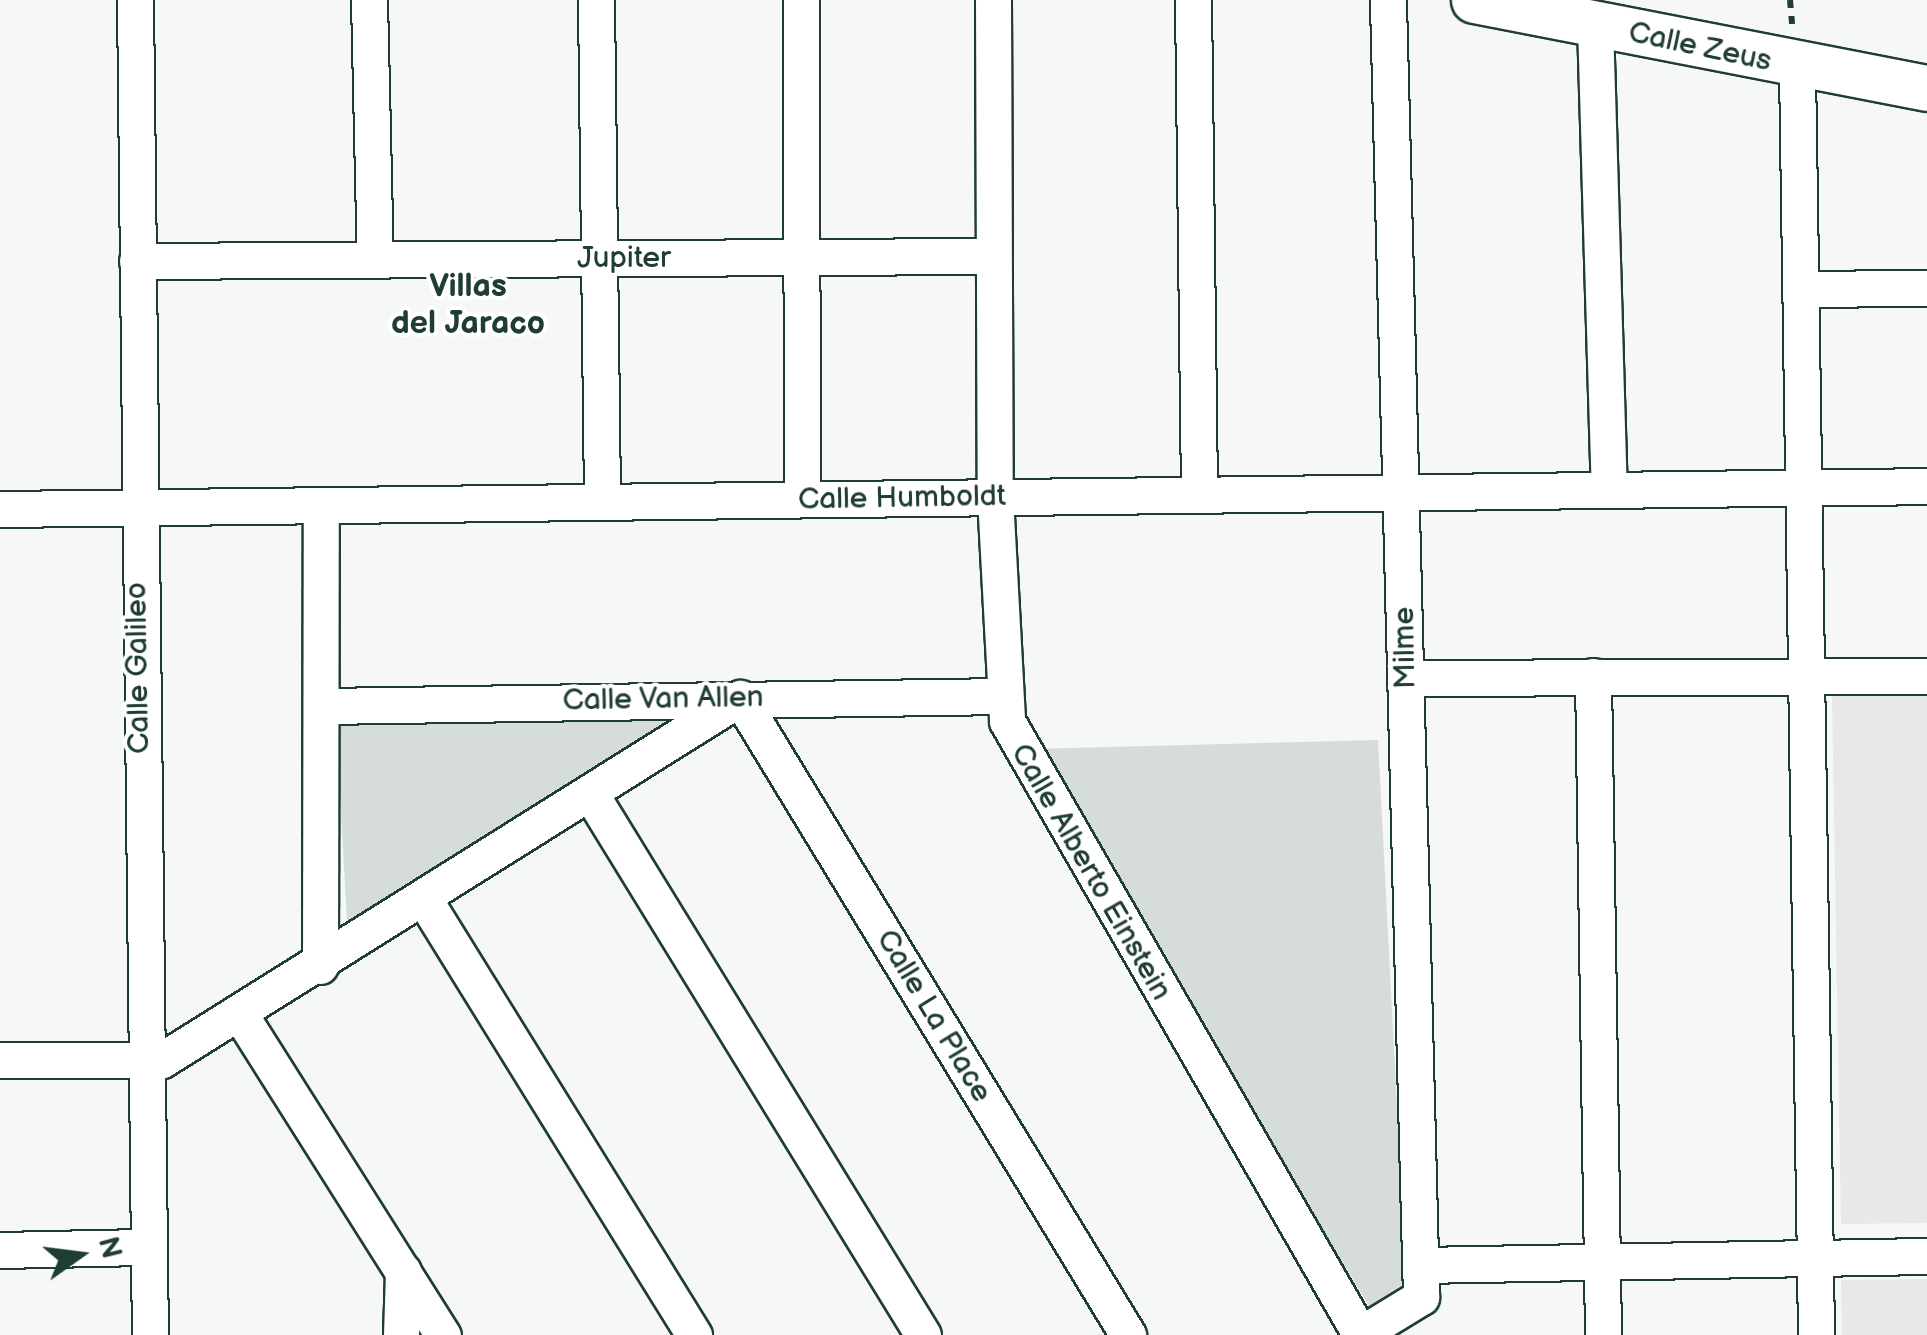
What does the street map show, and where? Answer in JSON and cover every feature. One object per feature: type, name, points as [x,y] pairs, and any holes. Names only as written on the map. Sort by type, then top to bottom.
[{"type":"street","name":"Calle Galileo","points":[[135,0],[135,507],[150,1335]]},
{"type":"street","points":[[369,0],[375,260]]},
{"type":"street","points":[[596,0],[602,501]]},
{"type":"street","points":[[801,0],[802,499]]},
{"type":"street","name":"Calle Alberto Einstein","points":[[992,0],[991,256],[1003,696],[1029,769],[1359,1335]]},
{"type":"street","points":[[1193,0],[1199,494]]},
{"type":"street","name":"Milme","points":[[1388,0],[1421,1281]]},
{"type":"street","name":"Calle Zeus","points":[[1474,0],[1798,68],[1927,88]]},
{"type":"street","points":[[1596,24],[1609,490]]},
{"type":"street","points":[[1798,68],[1816,1335]]},
{"type":"street","name":"Jupiter","points":[[137,261],[991,256]]},
{"type":"street","points":[[1800,289],[1927,288]]},
{"type":"street","name":"Calle Humboldt","points":[[0,508],[1927,486]]},
{"type":"street","points":[[320,966],[321,505]]},
{"type":"street","points":[[1593,676],[1603,1335]]},
{"type":"street","points":[[1405,678],[1927,676]]},
{"type":"street","name":"Calle Van Allen","points":[[322,706],[1003,696]]},
{"type":"street","points":[[0,1060],[162,1060],[241,1016],[740,698]]},
{"type":"street","name":"Calle La Place","points":[[740,698],[1128,1335]]},
{"type":"street","points":[[590,793],[924,1335]]},
{"type":"street","points":[[424,899],[694,1335]]},
{"type":"street","points":[[241,1016],[443,1335]]},
{"type":"street","points":[[0,1250],[148,1247]]},
{"type":"street","points":[[1359,1335],[1421,1281],[1602,1261],[1927,1256]]},
{"type":"street","points":[[401,1335],[402,1271]]},
{"type":"shaded area","points":[[1927,695],[1927,1223],[1841,1224],[1832,696]]},
{"type":"shaded area","points":[[690,714],[347,922],[336,720]]},
{"type":"shaded area","points":[[1378,740],[1406,1282],[1369,1306],[1033,749]]},
{"type":"shaded area","points":[[1927,1279],[1927,1335],[1842,1335],[1841,1280]]},
{"type":"district","name":"Villas del Jaraco","points":[[468,306]]}]
